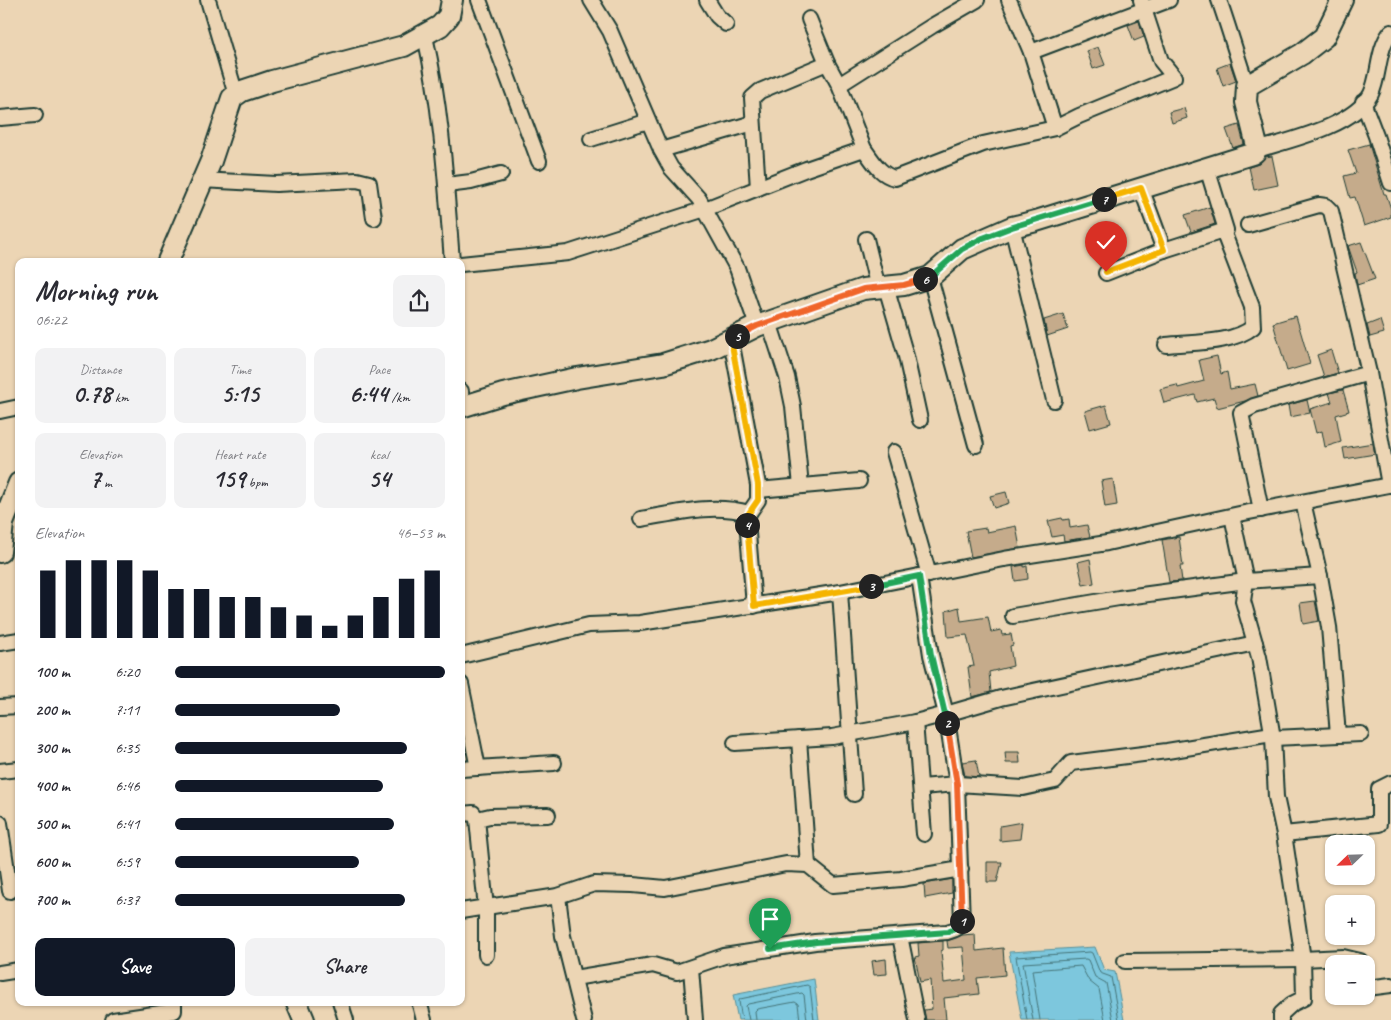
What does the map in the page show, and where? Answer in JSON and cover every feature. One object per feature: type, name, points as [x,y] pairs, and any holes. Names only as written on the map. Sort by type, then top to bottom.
[{"type":"street","points":[[208,0],[236,95]]},
{"type":"street","points":[[169,258],[201,180],[211,161],[232,98],[242,91],[272,81],[404,46],[440,26],[448,16],[452,0]]},
{"type":"street","points":[[479,0],[539,161]]},
{"type":"street","points":[[591,0],[610,31],[661,150],[671,168],[699,199],[705,209],[737,268],[786,377],[793,406],[801,486]]},
{"type":"street","points":[[706,0],[717,16],[726,24]]},
{"type":"street","points":[[839,86],[932,26],[977,0]]},
{"type":"street","points":[[1009,0],[1031,52],[1055,128]]},
{"type":"street","points":[[1031,52],[1142,5],[1169,0]]},
{"type":"street","points":[[1219,0],[1247,86],[1246,102],[1257,139],[1257,150]]},
{"type":"street","points":[[1247,86],[1302,54],[1324,37],[1342,0]]},
{"type":"street","points":[[809,18],[864,149],[881,171],[889,177],[895,178],[982,144],[1055,128],[1079,116],[1174,77],[1161,61],[1142,5]]},
{"type":"street","points":[[465,400],[577,378],[663,364],[711,349],[763,324],[863,289],[904,285],[930,277],[962,249],[1012,227],[1313,134],[1354,113],[1371,94],[1384,43],[1391,32]]},
{"type":"street","points":[[425,36],[434,75],[447,185],[452,258]]},
{"type":"street","points":[[758,188],[752,98],[760,91],[827,63]]},
{"type":"street","points":[[1364,102],[1391,183]]},
{"type":"street","points":[[0,118],[34,115]]},
{"type":"street","points":[[591,139],[648,121]]},
{"type":"street","points":[[661,150],[753,123]]},
{"type":"street","points":[[465,264],[568,253],[705,209],[806,169],[864,149]]},
{"type":"street","points":[[1106,272],[1164,250],[1226,230],[1207,168]]},
{"type":"street","points":[[447,185],[470,182],[502,174]]},
{"type":"street","points":[[201,180],[276,184],[357,180],[369,183],[374,218]]},
{"type":"street","points":[[1141,188],[1164,250]]},
{"type":"street","points":[[465,655],[589,625],[640,623],[840,592],[1004,559],[1107,543],[1390,484],[1369,373],[1329,208],[1319,205],[1248,225]]},
{"type":"street","points":[[1012,227],[1054,400]]},
{"type":"street","points":[[1166,345],[1230,338],[1246,333],[1253,327],[1252,307],[1223,231]]},
{"type":"street","points":[[866,238],[906,356],[920,420]]},
{"type":"street","points":[[930,277],[976,446]]},
{"type":"street","points":[[731,340],[758,490],[758,500],[749,513],[747,521],[754,606]]},
{"type":"street","points":[[1260,510],[1241,413],[1254,406],[1369,373]]},
{"type":"street","points":[[0,411],[15,408]]},
{"type":"street","points":[[574,978],[653,965],[677,972],[724,956],[816,942],[948,932],[959,927],[962,922],[957,784],[946,714],[931,655],[924,575],[894,452]]},
{"type":"street","points":[[758,490],[859,481]]},
{"type":"street","points":[[0,552],[3,523],[15,493]]},
{"type":"street","points":[[1303,502],[1320,576],[1329,627],[1338,735]]},
{"type":"street","points":[[641,519],[712,508],[734,509],[749,513]]},
{"type":"street","points":[[1232,516],[1246,581],[1243,601],[1259,657],[1272,736],[1276,797],[1284,834],[1303,958],[1304,998],[1292,1004],[1281,1014],[1281,1020]]},
{"type":"street","points":[[1013,616],[1119,598],[1246,581],[1320,576]]},
{"type":"street","points":[[840,592],[854,794]]},
{"type":"street","points":[[0,643],[15,641]]},
{"type":"street","points":[[735,743],[850,734],[915,722],[1001,698],[1255,643]]},
{"type":"street","points":[[465,704],[478,768]]},
{"type":"street","points":[[0,707],[15,706]]},
{"type":"street","points":[[915,722],[924,834]]},
{"type":"street","points":[[921,786],[957,784],[1023,788],[1055,781],[1071,763],[1272,736],[1361,734]]},
{"type":"street","points":[[799,739],[808,865]]},
{"type":"street","points":[[465,769],[554,763]]},
{"type":"street","points":[[0,771],[15,769]]},
{"type":"street","points":[[1284,834],[1379,824],[1379,789],[1391,783]]},
{"type":"street","points":[[465,814],[474,813],[477,819],[486,908],[486,956]]},
{"type":"street","points":[[477,819],[490,816],[548,815]]},
{"type":"street","points":[[0,823],[10,891]]},
{"type":"street","points":[[465,911],[558,896],[594,884],[666,888],[786,864],[808,865],[833,885],[901,879],[961,869]]},
{"type":"street","points":[[558,896],[563,936],[584,1020]]},
{"type":"street","points":[[900,936],[917,1020]]},
{"type":"street","points":[[1125,961],[1325,957]]},
{"type":"street","points":[[691,968],[695,1020]]},
{"type":"street","points":[[0,973],[15,971]]},
{"type":"street","points":[[1375,987],[1391,985]]},
{"type":"street","points":[[113,1020],[174,1010],[174,1006]]},
{"type":"street","points":[[298,1006],[304,1020]]},
{"type":"street","points":[[342,1006],[346,1020]]},
{"type":"street","points":[[420,1006],[424,1020]]},
{"type":"water","points":[[1095,947],[1104,970],[1115,972],[1124,1020],[1022,1020],[1009,952]]},
{"type":"water","points":[[814,979],[819,1020],[738,1020],[733,995]]},
{"type":"building","points":[[1139,21],[1144,37],[1134,41],[1128,25]]},
{"type":"building","points":[[1098,47],[1105,65],[1093,69],[1087,51]]},
{"type":"building","points":[[1230,63],[1236,81],[1223,86],[1217,68]]},
{"type":"building","points":[[1184,108],[1187,118],[1172,123],[1169,112]]},
{"type":"building","points":[[1239,125],[1244,144],[1233,148],[1226,129]]},
{"type":"building","points":[[1369,144],[1384,194],[1386,194],[1391,209],[1391,217],[1364,226],[1355,197],[1350,198],[1344,176],[1356,173],[1348,150]]},
{"type":"building","points":[[1272,156],[1278,185],[1254,190],[1249,167],[1259,164],[1265,157]]},
{"type":"building","points":[[1210,207],[1215,224],[1191,232],[1185,215]]},
{"type":"building","points":[[1361,242],[1375,279],[1357,285],[1355,273],[1357,272],[1348,246]]},
{"type":"building","points":[[1063,314],[1068,329],[1047,336],[1044,320]]},
{"type":"building","points":[[1296,316],[1310,364],[1287,371],[1273,323]]},
{"type":"building","points":[[1380,320],[1384,333],[1370,337],[1367,325]]},
{"type":"building","points":[[1331,350],[1338,373],[1324,377],[1317,355]]},
{"type":"building","points":[[1217,356],[1221,374],[1227,372],[1230,389],[1255,384],[1258,396],[1217,408],[1214,398],[1197,402],[1195,395],[1164,403],[1160,389],[1177,385],[1178,388],[1204,381],[1199,360]]},
{"type":"building","points":[[1343,390],[1349,411],[1336,415],[1341,442],[1325,447],[1322,431],[1316,433],[1310,409],[1332,402],[1329,393]]},
{"type":"building","points":[[1307,400],[1310,413],[1290,417],[1288,405]]},
{"type":"building","points":[[1106,405],[1111,423],[1090,429],[1085,411]]},
{"type":"building","points":[[1373,443],[1375,454],[1345,459],[1343,448]]},
{"type":"building","points":[[1113,479],[1117,505],[1105,507],[1101,481]]},
{"type":"building","points":[[1006,492],[1009,503],[994,508],[990,496]]},
{"type":"building","points":[[1062,518],[1063,520],[1069,519],[1070,528],[1087,525],[1090,537],[1064,541],[1063,535],[1052,537],[1048,521]]},
{"type":"building","points":[[1016,526],[1020,548],[971,557],[966,531],[986,528],[987,532]]},
{"type":"building","points":[[1179,537],[1183,566],[1180,566],[1182,581],[1169,582],[1162,540]]},
{"type":"building","points":[[1090,559],[1094,583],[1083,585],[1078,562]]},
{"type":"building","points":[[1024,565],[1024,567],[1027,566],[1028,579],[1015,581],[1013,567]]},
{"type":"building","points":[[1315,601],[1319,621],[1303,624],[1300,603]]},
{"type":"building","points":[[959,607],[961,621],[988,617],[991,632],[1001,630],[1002,635],[1011,634],[1013,645],[1010,646],[1013,666],[989,672],[991,692],[972,697],[968,667],[974,666],[967,635],[948,637],[946,611]]},
{"type":"building","points":[[1005,752],[1019,752],[1020,763],[1006,763]]},
{"type":"building","points":[[976,760],[979,777],[965,776],[962,762]]},
{"type":"building","points":[[1022,822],[1020,839],[1000,841],[1000,826]]},
{"type":"building","points":[[987,862],[1002,862],[997,882],[987,882]]},
{"type":"building","points":[[952,879],[952,893],[925,898],[924,884]]},
{"type":"building","points":[[975,934],[976,951],[1003,948],[1005,975],[977,978],[979,994],[944,998],[946,1020],[926,1020],[924,1010],[932,1009],[930,980],[920,982],[915,957],[919,956],[918,943],[943,941],[943,950],[941,951],[944,983],[966,980],[963,947],[948,948],[947,941],[962,935]]},
{"type":"building","points":[[886,959],[887,974],[874,975],[872,961]]},
{"type":"route","points":[[770,949],[816,942],[948,932],[959,927],[962,922],[957,784],[946,714],[931,655],[919,576],[840,592],[754,606],[747,521],[749,513],[758,500],[758,485],[731,340],[757,326],[863,289],[904,285],[920,281],[930,277],[962,249],[983,238],[1012,227],[1141,188],[1164,250],[1106,272]]}]
